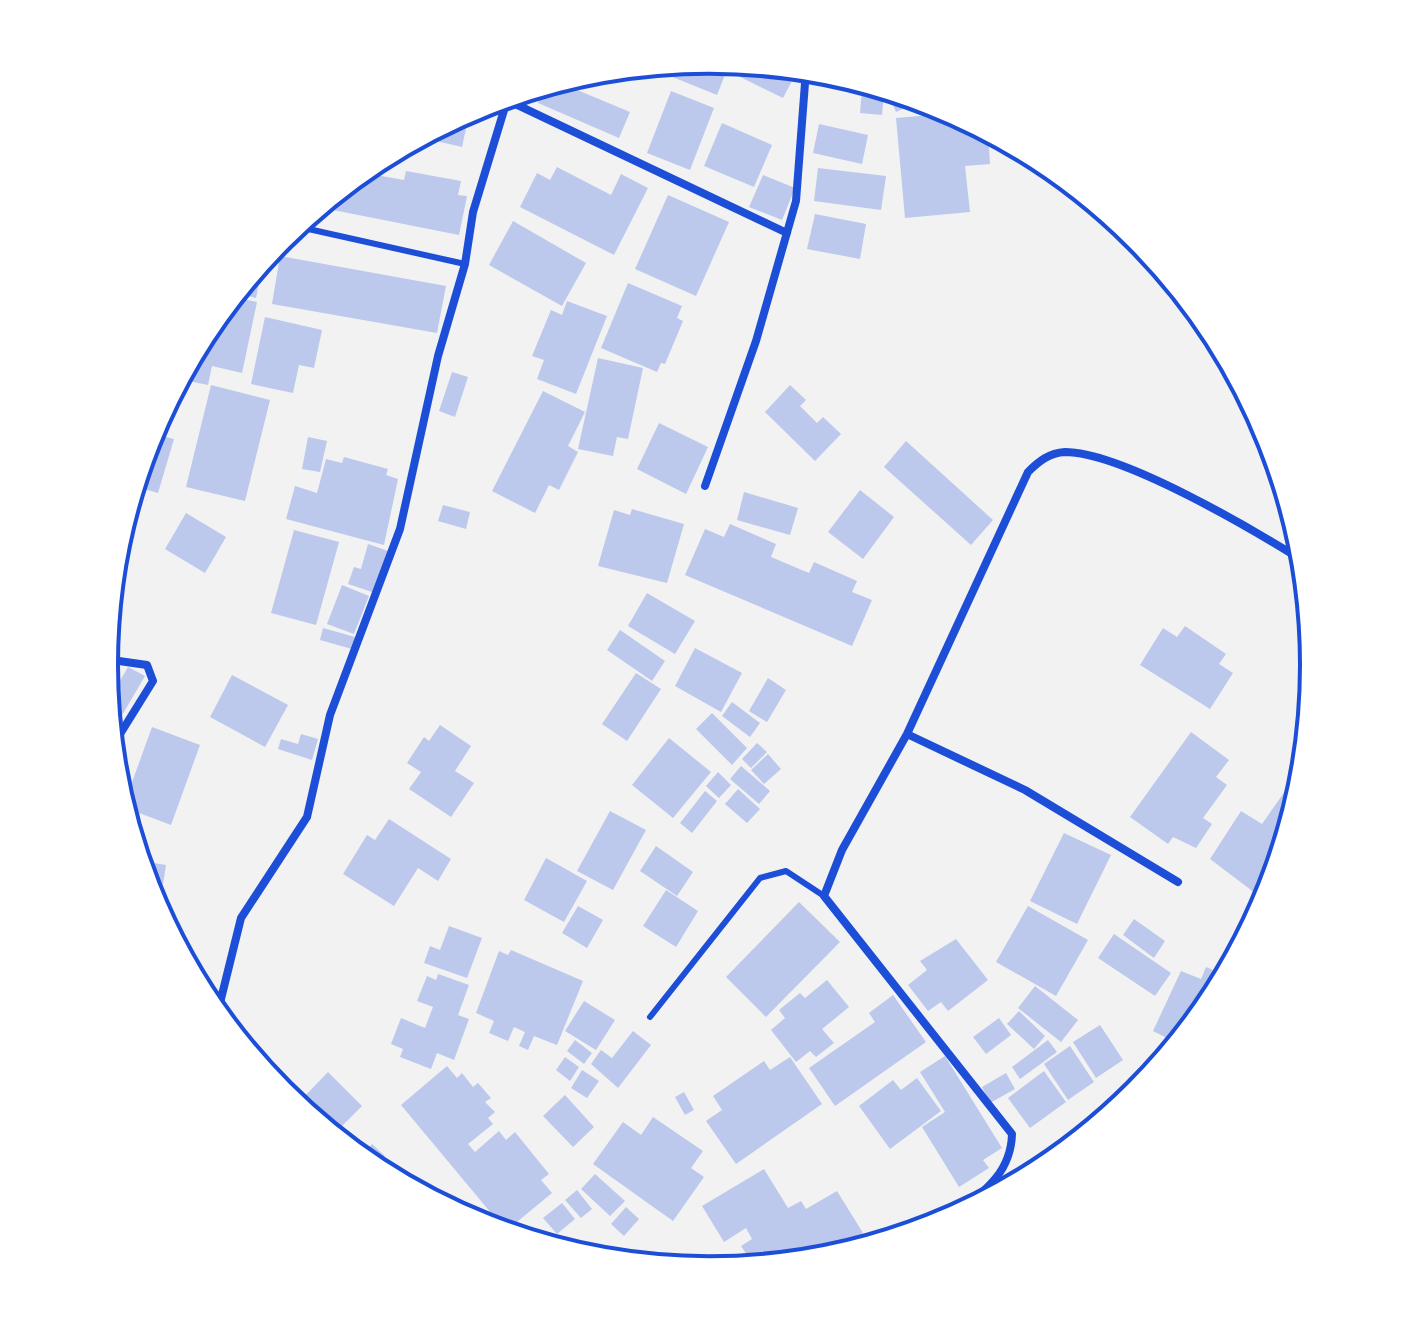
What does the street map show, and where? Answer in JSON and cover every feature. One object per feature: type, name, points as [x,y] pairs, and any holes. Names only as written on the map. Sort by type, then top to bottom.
[{"type":"street","points":[[705,486],[756,341],[787,233],[799,180],[805,82]]},
{"type":"street","points":[[521,104],[787,233]]},
{"type":"street","points":[[221,998],[241,918],[307,817],[330,715],[400,529],[438,356],[465,264],[473,212],[504,111]]},
{"type":"street","points":[[979,1192],[1004,1168],[1011,1156],[1012,1134],[824,896],[842,850],[907,734],[1028,472],[1051,454],[1066,452],[1092,457],[1131,471],[1245,525],[1290,553]]},
{"type":"street","points":[[118,661],[147,665],[153,681],[122,731]]},
{"type":"street","points":[[907,734],[1048,803],[1178,882]]},
{"type":"lane","points":[[310,229],[465,264]]},
{"type":"lane","points":[[650,1017],[760,878],[773,872],[786,871],[824,896]]},
{"type":"building","points":[[725,74],[717,95],[671,75]]},
{"type":"building","points":[[735,75],[792,80],[783,98]]},
{"type":"building","points":[[576,89],[630,112],[619,138],[538,103],[540,99]]},
{"type":"building","points":[[671,91],[714,108],[690,170],[647,153]]},
{"type":"building","points":[[862,94],[883,100],[882,115],[860,113]]},
{"type":"building","points":[[892,103],[906,107],[896,112]]},
{"type":"building","points":[[927,115],[989,144],[990,164],[965,166],[970,212],[905,218],[896,118]]},
{"type":"building","points":[[722,123],[772,145],[754,187],[704,166]]},
{"type":"building","points":[[819,124],[868,135],[862,164],[813,153]]},
{"type":"building","points":[[466,127],[462,147],[437,141]]},
{"type":"building","points":[[557,167],[611,195],[621,174],[648,188],[614,255],[520,207],[537,173],[550,180]]},
{"type":"building","points":[[818,168],[886,176],[881,210],[814,201]]},
{"type":"building","points":[[406,171],[461,181],[458,195],[467,196],[459,235],[332,210],[379,176],[404,180]]},
{"type":"building","points":[[763,175],[795,188],[782,220],[749,207]]},
{"type":"building","points":[[668,195],[729,222],[696,296],[635,269]]},
{"type":"building","points":[[815,214],[866,224],[860,259],[807,249]]},
{"type":"building","points":[[513,221],[586,263],[562,306],[489,265]]},
{"type":"building","points":[[282,256],[446,286],[437,333],[272,304]]},
{"type":"building","points":[[259,282],[256,298],[248,296]]},
{"type":"building","points":[[628,283],[682,306],[677,318],[683,321],[665,364],[661,363],[657,372],[601,348]]},
{"type":"building","points":[[245,300],[257,302],[242,373],[212,366],[208,385],[191,382],[240,305]]},
{"type":"building","points":[[567,301],[607,316],[576,394],[537,379],[544,360],[532,356],[551,310],[562,315]]},
{"type":"building","points":[[265,317],[322,330],[314,368],[299,365],[293,393],[251,384]]},
{"type":"building","points":[[598,358],[643,368],[628,439],[617,437],[613,456],[578,449]]},
{"type":"building","points":[[452,372],[468,377],[455,417],[439,411]]},
{"type":"building","points":[[211,385],[270,400],[245,501],[186,487]]},
{"type":"building","points":[[790,385],[806,400],[800,406],[817,423],[823,417],[841,434],[815,461],[765,412]]},
{"type":"building","points":[[543,391],[585,412],[568,446],[578,452],[559,490],[549,485],[535,513],[492,491]]},
{"type":"building","points":[[659,423],[708,447],[686,494],[637,469]]},
{"type":"building","points":[[164,436],[174,439],[158,493],[145,489]]},
{"type":"building","points":[[308,437],[327,441],[320,472],[302,469]]},
{"type":"building","points":[[906,441],[993,520],[971,545],[884,467]]},
{"type":"building","points":[[344,457],[388,469],[386,475],[398,479],[384,545],[286,519],[295,486],[317,493],[326,459],[342,463]]},
{"type":"building","points":[[860,490],[894,517],[863,559],[828,532]]},
{"type":"building","points":[[744,492],[798,508],[790,535],[737,520]]},
{"type":"building","points":[[443,505],[470,512],[466,529],[438,521]]},
{"type":"building","points":[[632,509],[684,524],[667,583],[598,566],[614,510],[630,515]]},
{"type":"building","points":[[186,513],[226,537],[205,573],[165,549]]},
{"type":"building","points":[[730,524],[776,544],[771,557],[809,573],[814,562],[857,581],[852,592],[872,600],[852,646],[685,575],[705,529],[724,537]]},
{"type":"building","points":[[294,530],[339,542],[316,625],[271,613]]},
{"type":"building","points":[[368,544],[388,551],[375,593],[348,584],[354,567],[361,569]]},
{"type":"building","points":[[342,585],[369,596],[354,634],[327,624]]},
{"type":"building","points":[[647,593],[695,621],[675,654],[628,626]]},
{"type":"building","points":[[1185,626],[1226,654],[1219,664],[1233,673],[1210,709],[1140,665],[1163,628],[1177,637]]},
{"type":"building","points":[[323,628],[355,637],[352,649],[320,640]]},
{"type":"building","points":[[620,630],[665,661],[652,681],[607,650]]},
{"type":"building","points":[[695,648],[742,673],[721,712],[675,686]]},
{"type":"building","points":[[128,667],[145,676],[121,717],[119,704],[118,683]]},
{"type":"building","points":[[636,673],[661,689],[627,741],[602,724]]},
{"type":"building","points":[[232,675],[288,705],[265,747],[210,717]]},
{"type":"building","points":[[768,678],[786,690],[767,722],[749,711]]},
{"type":"building","points":[[732,702],[760,723],[750,737],[722,716]]},
{"type":"building","points":[[712,713],[747,748],[732,765],[696,729]]},
{"type":"building","points":[[440,725],[471,746],[455,771],[474,783],[451,817],[409,789],[421,772],[407,763],[424,737],[429,741]]},
{"type":"building","points":[[152,727],[200,745],[171,825],[136,812],[130,787]]},
{"type":"building","points":[[1191,732],[1229,760],[1216,777],[1227,785],[1203,818],[1212,824],[1196,848],[1173,837],[1168,844],[1130,817]]},
{"type":"building","points":[[301,734],[318,739],[312,760],[278,749],[281,739],[298,744]]},
{"type":"building","points":[[669,738],[711,772],[673,818],[632,785]]},
{"type":"building","points":[[757,743],[767,752],[751,768],[742,759]]},
{"type":"building","points":[[768,754],[781,769],[764,784],[751,770]]},
{"type":"building","points":[[741,766],[770,791],[759,804],[730,779]]},
{"type":"building","points":[[718,772],[731,785],[719,798],[706,786]]},
{"type":"building","points":[[1289,786],[1270,856],[1255,893],[1210,859],[1241,811],[1262,824]]},
{"type":"building","points":[[738,789],[760,809],[747,823],[725,804]]},
{"type":"building","points":[[705,791],[717,801],[692,833],[680,823]]},
{"type":"building","points":[[610,811],[646,830],[613,890],[577,871]]},
{"type":"building","points":[[389,819],[451,859],[438,881],[418,868],[394,906],[343,874],[367,835],[375,840]]},
{"type":"building","points":[[1064,833],[1111,855],[1077,924],[1030,901]]},
{"type":"building","points":[[656,846],[693,872],[677,896],[640,871]]},
{"type":"building","points":[[546,858],[587,881],[564,922],[524,900]]},
{"type":"building","points":[[152,863],[166,865],[163,884],[160,883]]},
{"type":"building","points":[[666,890],[698,911],[676,947],[643,926]]},
{"type":"building","points":[[799,902],[840,942],[766,1017],[726,977]]},
{"type":"building","points":[[578,906],[603,920],[587,948],[562,933]]},
{"type":"building","points":[[1028,906],[1088,940],[1056,996],[996,962]]},
{"type":"building","points":[[1134,919],[1165,941],[1154,958],[1123,935]]},
{"type":"building","points":[[449,926],[482,938],[467,978],[424,963],[430,946],[440,950]]},
{"type":"building","points":[[1114,934],[1171,973],[1155,996],[1098,958]]},
{"type":"building","points":[[956,939],[988,980],[948,1011],[941,1002],[928,1011],[908,985],[927,970],[920,961]]},
{"type":"building","points":[[511,950],[583,981],[557,1045],[534,1036],[528,1050],[519,1046],[525,1032],[514,1027],[508,1041],[489,1033],[494,1021],[476,1013],[499,951],[508,955]]},
{"type":"building","points":[[1206,967],[1216,971],[1168,1039],[1153,1031],[1181,971],[1201,979]]},
{"type":"building","points":[[438,974],[469,985],[458,1015],[469,1019],[454,1060],[437,1053],[431,1069],[400,1057],[403,1049],[391,1044],[401,1018],[425,1028],[433,1007],[417,1001],[427,976],[436,980]]},
{"type":"building","points":[[827,980],[849,1007],[822,1029],[834,1043],[816,1057],[810,1051],[796,1062],[771,1030],[785,1018],[779,1010],[800,993],[805,998]]},
{"type":"building","points":[[1035,986],[1078,1020],[1061,1042],[1018,1008]]},
{"type":"building","points":[[893,995],[926,1042],[835,1106],[809,1068],[875,1022],[869,1013]]},
{"type":"building","points":[[584,1001],[615,1020],[596,1050],[565,1031]]},
{"type":"building","points":[[1019,1011],[1045,1036],[1034,1049],[1007,1024]]},
{"type":"building","points":[[999,1018],[1011,1035],[986,1054],[973,1037]]},
{"type":"building","points":[[1100,1025],[1123,1060],[1096,1078],[1073,1042]]},
{"type":"building","points":[[633,1031],[651,1045],[618,1088],[591,1064],[601,1050],[612,1058]]},
{"type":"building","points":[[575,1040],[592,1053],[584,1064],[567,1051]]},
{"type":"building","points":[[1048,1040],[1057,1052],[1020,1079],[1012,1067]]},
{"type":"building","points":[[1070,1046],[1094,1082],[1068,1100],[1044,1064]]},
{"type":"building","points":[[945,1056],[1002,1148],[983,1160],[989,1168],[959,1187],[922,1127],[945,1112],[920,1072]]},
{"type":"building","points":[[565,1057],[579,1067],[570,1081],[556,1070]]},
{"type":"building","points":[[790,1057],[822,1104],[736,1164],[706,1121],[722,1110],[713,1096],[764,1061],[770,1070]]},
{"type":"building","points":[[447,1066],[457,1078],[462,1073],[473,1087],[478,1083],[491,1098],[485,1102],[495,1112],[488,1118],[493,1124],[468,1144],[475,1152],[499,1131],[506,1140],[515,1132],[549,1174],[541,1180],[552,1193],[514,1224],[494,1216],[401,1105]]},
{"type":"building","points":[[582,1070],[599,1081],[587,1098],[571,1088]]},
{"type":"building","points":[[1044,1071],[1066,1102],[1030,1128],[1008,1098]]},
{"type":"building","points":[[328,1072],[362,1106],[340,1128],[304,1096]]},
{"type":"building","points":[[1006,1073],[1015,1089],[990,1103],[982,1087]]},
{"type":"building","points":[[917,1078],[941,1111],[890,1149],[859,1106],[893,1080],[901,1090]]},
{"type":"building","points":[[684,1092],[694,1110],[685,1115],[675,1097]]},
{"type":"building","points":[[565,1095],[594,1127],[573,1147],[543,1116]]},
{"type":"building","points":[[653,1117],[703,1151],[691,1168],[704,1177],[673,1221],[593,1164],[623,1122],[641,1135]]},
{"type":"building","points":[[372,1144],[385,1156],[383,1158],[368,1148]]},
{"type":"building","points":[[764,1169],[788,1208],[801,1201],[806,1209],[837,1191],[863,1233],[852,1240],[825,1246],[748,1256],[741,1246],[752,1239],[746,1228],[724,1242],[702,1206]]},
{"type":"building","points":[[595,1174],[625,1201],[610,1216],[581,1189]]},
{"type":"building","points":[[577,1190],[592,1209],[581,1218],[565,1200]]},
{"type":"building","points":[[562,1203],[575,1219],[557,1234],[543,1218]]},
{"type":"building","points":[[626,1207],[639,1219],[624,1236],[611,1224]]}]
